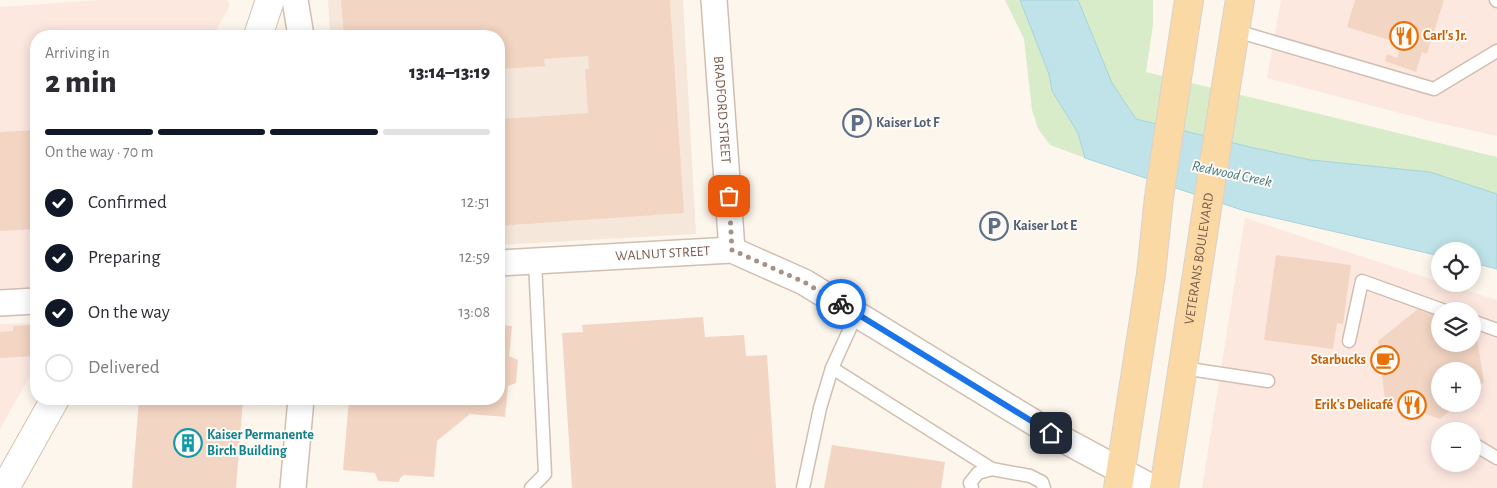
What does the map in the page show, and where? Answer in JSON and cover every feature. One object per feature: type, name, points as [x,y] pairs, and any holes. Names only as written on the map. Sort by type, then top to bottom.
[{"type":"main road","points":[[1168,0],[1180,58]]},
{"type":"main road","points":[[1119,479],[1151,274],[1159,197],[1189,0]]},
{"type":"main road","name":"VETERANS BOULEVARD","points":[[1164,488],[1218,131],[1240,0]]},
{"type":"main road","points":[[1230,60],[1257,0]]},
{"type":"street","points":[[260,30],[270,0]]},
{"type":"street","points":[[295,0],[300,30]]},
{"type":"street","name":"BRADFORD STREET","points":[[714,0],[732,250]]},
{"type":"street","name":"WALNUT STREET","points":[[505,263],[732,250],[804,282],[857,313],[1051,433],[1119,479],[1153,488]]},
{"type":"street","points":[[0,303],[30,301]]},
{"type":"street","points":[[5,488],[51,405]]},
{"type":"street","points":[[293,488],[300,405]]},
{"type":"lane","points":[[1243,33],[1434,89],[1497,51]]},
{"type":"lane","points":[[531,488],[545,474],[535,261]]},
{"type":"lane","points":[[1349,341],[1362,281],[1431,306]]},
{"type":"lane","points":[[803,488],[820,408],[832,368],[857,313]]},
{"type":"lane","points":[[1481,324],[1497,330]]},
{"type":"lane","points":[[832,368],[992,469],[1030,476],[1042,482],[1044,488]]},
{"type":"lane","points":[[1183,368],[1268,381]]},
{"type":"lane","points":[[1481,449],[1497,458]]},
{"type":"lane","points":[[972,488],[970,483],[978,473],[992,469]]},
{"type":"shaded area","points":[[101,0],[227,0],[230,5],[216,30],[30,30],[30,288],[0,290],[0,7]]},
{"type":"shaded area","points":[[328,0],[683,0],[696,234],[505,245],[505,30],[330,30]]},
{"type":"shaded area","points":[[1281,0],[1497,0],[1497,136],[1434,122],[1267,78]]},
{"type":"shaded area","points":[[1245,218],[1431,279],[1431,292],[1472,292],[1497,300],[1497,488],[1202,488]]},
{"type":"shaded area","points":[[30,323],[30,376],[0,429],[0,324]]},
{"type":"green space","points":[[1005,0],[1020,0],[1049,74],[1052,91],[1078,133],[1085,158],[1050,145],[1038,129],[1032,110],[1024,39]]},
{"type":"green space","points":[[1078,0],[1153,0],[1153,25],[1146,72],[1497,157],[1497,194],[1430,172],[1311,160],[1136,119],[1112,83]]},
{"type":"water","name":"Redwood Creek","points":[[1020,0],[1078,0],[1112,83],[1136,119],[1311,160],[1430,172],[1497,194],[1497,269],[1481,265],[1481,242],[1431,242],[1431,254],[1245,211],[1085,158],[1078,133],[1052,91],[1049,74]]},
{"type":"building","points":[[341,0],[670,0],[684,213],[505,226],[505,119],[588,113],[585,69],[589,69],[588,56],[544,59],[545,66],[505,69],[505,30],[344,30]]},
{"type":"building","name":"Carl's Jr.","points":[[1355,0],[1444,0],[1427,54],[1422,52],[1416,72],[1385,61],[1387,54],[1397,58],[1402,44],[1347,27]]},
{"type":"building","points":[[30,130],[30,229],[0,231],[0,132]]},
{"type":"building","points":[[1276,255],[1351,265],[1343,324],[1337,323],[1333,349],[1264,340]]},
{"type":"building","points":[[1423,305],[1431,308],[1431,352],[1479,352],[1481,362],[1431,362],[1431,412],[1448,412],[1440,419],[1385,399],[1378,341]]},
{"type":"building","points":[[703,317],[705,337],[744,335],[746,356],[767,355],[776,488],[572,488],[562,333],[583,332],[582,325]]},
{"type":"building","points":[[30,325],[30,356],[0,358],[0,332],[13,331],[13,326]]},
{"type":"building","points":[[505,325],[512,326],[509,356],[518,360],[516,383],[508,386],[505,417],[470,414],[437,441],[434,477],[404,475],[400,478],[399,482],[378,481],[375,473],[343,470],[348,405],[505,405]]},
{"type":"building","points":[[1481,363],[1484,382],[1481,384]]},
{"type":"building","name":"Kaiser Permanente Birch Building","points":[[139,405],[243,405],[236,488],[132,488]]},
{"type":"building","points":[[832,445],[945,462],[941,488],[824,488]]},
{"type":"way so far","points":[[729,196],[732,250],[765,263],[804,282],[841,304]]},
{"type":"place","name":"Carl's Jr.","points":[[1404,36]]},
{"type":"place","name":"Kaiser Lot F","points":[[857,123]]},
{"type":"place","name":"Kaiser Lot E","points":[[994,226]]},
{"type":"place","name":"Starbucks","points":[[1385,360]]},
{"type":"place","name":"Erik's Delicafé","points":[[1412,405]]},
{"type":"place","name":"Kaiser Permanente Birch Building","points":[[188,443]]},
{"type":"route","points":[[841,304],[1051,433]]}]
